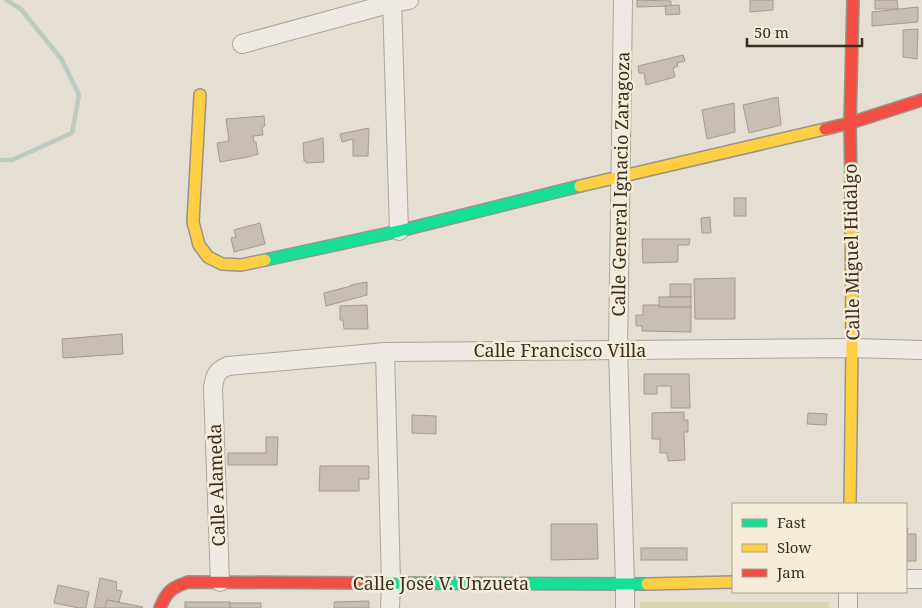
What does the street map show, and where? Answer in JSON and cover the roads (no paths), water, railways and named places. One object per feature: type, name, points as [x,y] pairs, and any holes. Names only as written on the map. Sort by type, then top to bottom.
[{"type":"street","name":"Calle General Ignacio Zaragoza","points":[[623,0],[618,350],[625,608]]},
{"type":"street","name":"Calle Miguel Hidalgo","points":[[850,503],[852,348],[850,123],[852,0]]},
{"type":"street","points":[[242,44],[398,1],[399,231]]},
{"type":"street","points":[[200,95],[193,222],[199,245],[208,257],[222,264],[240,266],[399,231],[620,176],[850,123],[922,100]]},
{"type":"street","name":"Calle Francisco Villa","points":[[213,388],[215,377],[220,370],[228,366],[385,352],[852,348],[922,350]]},
{"type":"street","points":[[385,352],[390,608]]},
{"type":"street","name":"Calle Alameda","points":[[213,388],[220,582]]},
{"type":"street","points":[[907,579],[922,579]]},
{"type":"street","name":"Calle José V. Unzueta","points":[[160,608],[175,586],[188,582],[625,584],[732,582]]},
{"type":"street","points":[[848,593],[848,608]]},
{"type":"waterway","points":[[0,160],[12,160],[72,133],[79,95],[62,60],[21,9],[6,0]]}]
